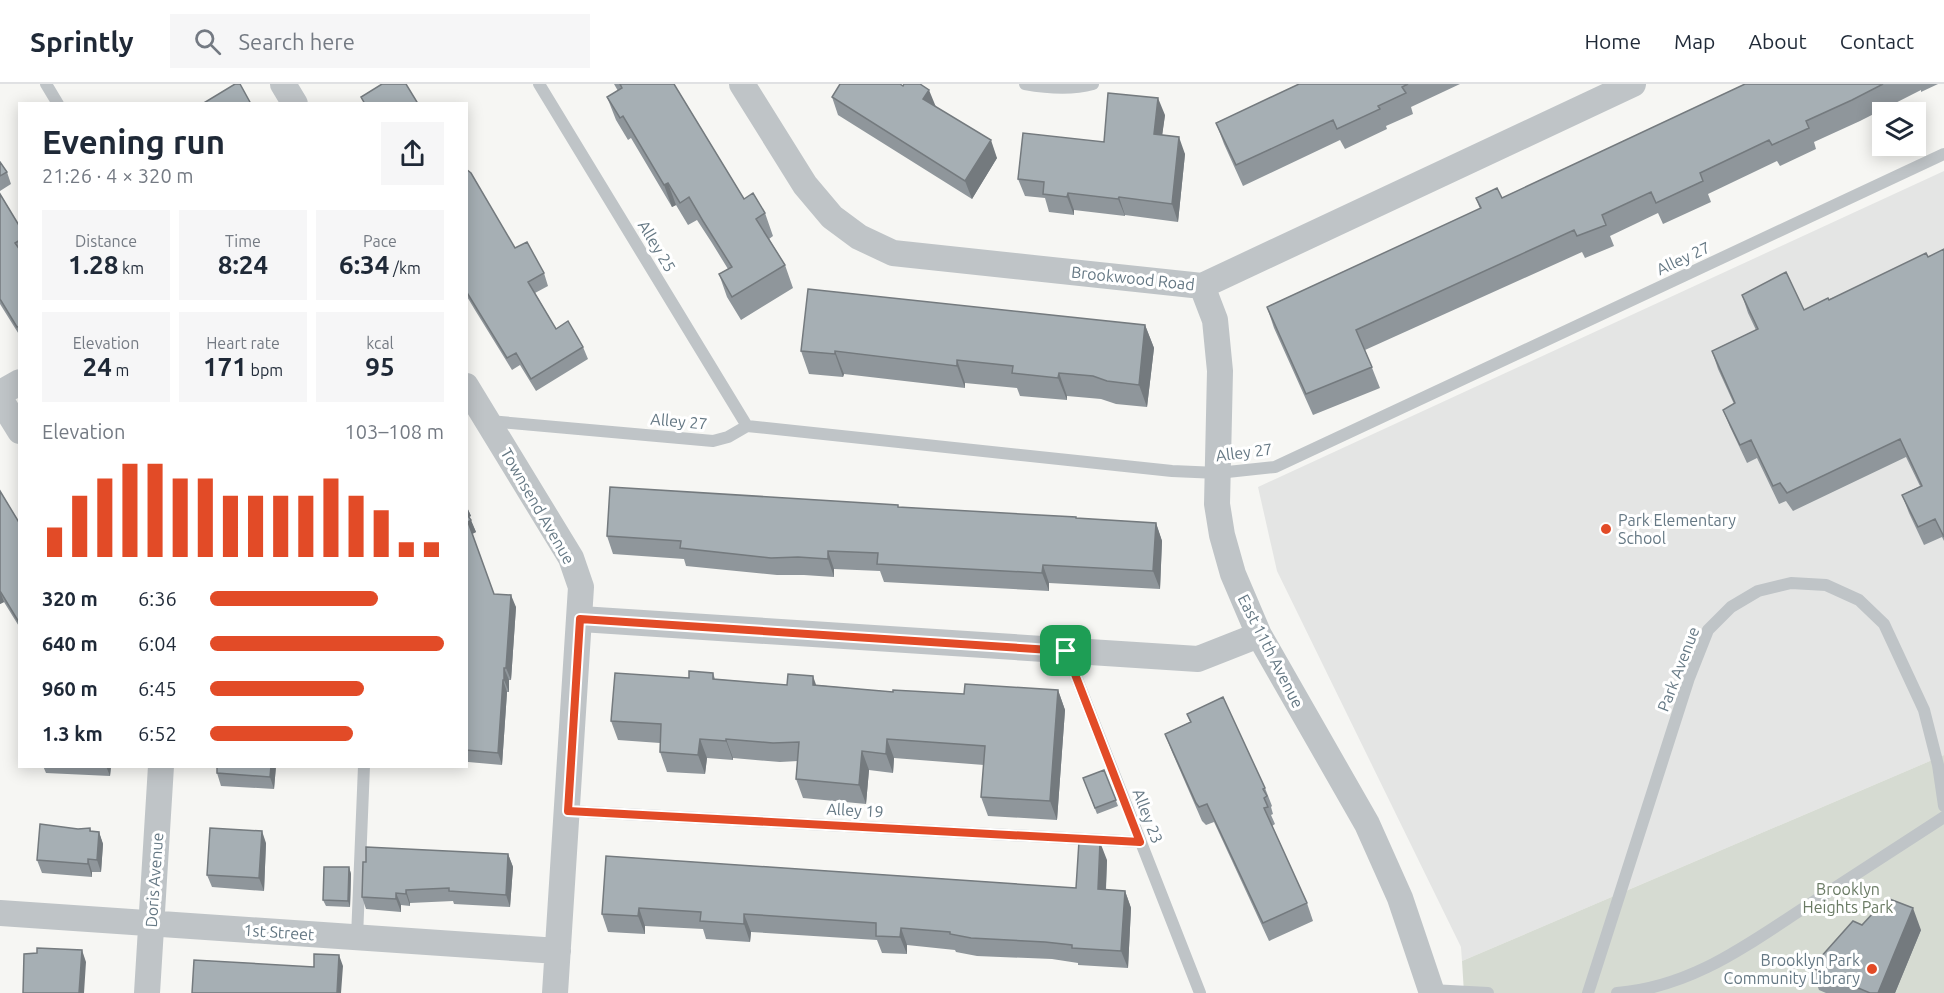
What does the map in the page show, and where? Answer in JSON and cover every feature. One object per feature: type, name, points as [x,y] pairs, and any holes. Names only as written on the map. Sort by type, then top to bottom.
[{"type":"street","name":"Brookwood Road","points":[[742,84],[805,185],[832,217],[859,237],[893,253],[1202,286],[1632,84]]},
{"type":"street","name":"East 11th Avenue","points":[[1202,286],[1215,320],[1221,371],[1217,504],[1222,535],[1233,574],[1259,635],[1367,824],[1400,898],[1424,992]]},
{"type":"street","points":[[0,393],[18,383]]},
{"type":"street","name":"Townsend Avenue","points":[[468,389],[571,558],[581,587],[558,951],[562,993]]},
{"type":"street","points":[[0,399],[18,428]]},
{"type":"street","points":[[580,619],[1197,659],[1259,635]]},
{"type":"street","name":"Doris Avenue","points":[[147,993],[161,768]]},
{"type":"street","name":"1st Street","points":[[0,913],[558,951]]},
{"type":"lane","points":[[46,84],[57,102]]},
{"type":"lane","name":"Alley 25","points":[[539,84],[747,426]]},
{"type":"lane","points":[[1025,84],[1046,87],[1093,84]]},
{"type":"lane","name":"Alley 27","points":[[488,420],[713,441],[728,437],[747,426],[1172,471],[1218,473],[1275,467],[1944,154]]},
{"type":"lane","name":"Park Avenue","points":[[1588,993],[1689,678],[1708,630],[1731,607],[1758,591],[1791,583],[1826,585],[1859,600],[1884,624],[1924,710],[1938,765],[1944,806]]},
{"type":"lane","name":"Alley 23","points":[[1066,651],[1200,993]]},
{"type":"lane","points":[[357,938],[364,768]]},
{"type":"lane","name":"Alley 19","points":[[568,811],[1140,842]]},
{"type":"lane","points":[[1617,993],[1676,982],[1726,959],[1944,817]]},
{"type":"lane","points":[[1424,992],[1488,993]]},
{"type":"shaded area","name":"Park Elementary School","points":[[1944,171],[1944,755],[1462,961],[1461,947],[1277,571],[1258,487]]},
{"type":"green space","name":"Brooklyn Heights Park","points":[[1944,755],[1944,993],[1464,993],[1462,961]]},
{"type":"building","points":[[235,84],[240,84],[250,102],[205,102]]},
{"type":"building","points":[[382,84],[406,84],[417,102],[364,102],[361,97]]},
{"type":"building","points":[[620,84],[674,84],[744,199],[753,193],[765,213],[756,219],[785,265],[732,297],[719,274],[732,267],[689,197],[680,203],[668,183],[664,185],[623,116],[620,118],[607,97],[622,88]]},
{"type":"building","points":[[840,84],[900,84],[903,86],[904,84],[920,84],[929,90],[923,99],[991,140],[965,181],[832,97]]},
{"type":"building","points":[[1299,84],[1408,84],[1402,87],[1406,93],[1378,106],[1380,109],[1337,129],[1333,120],[1236,165],[1216,123]]},
{"type":"building","points":[[1745,84],[1883,84],[1806,121],[1809,128],[1772,145],[1769,140],[1700,173],[1703,181],[1656,203],[1651,192],[1602,215],[1606,225],[1577,236],[1574,230],[1356,330],[1372,367],[1306,394],[1267,307],[1481,208],[1476,198],[1497,188],[1502,198]]},
{"type":"building","points":[[1108,93],[1158,98],[1154,134],[1179,137],[1172,204],[1068,193],[1067,197],[1043,194],[1044,182],[1018,179],[1023,133],[1104,142]]},
{"type":"building","points":[[0,162],[7,172],[0,176]]},
{"type":"building","points":[[468,171],[515,248],[527,242],[544,273],[528,282],[556,329],[568,321],[583,347],[531,379],[516,353],[507,358],[468,294]]},
{"type":"building","points":[[0,194],[18,224],[18,241],[15,243],[18,247],[18,327],[0,299]]},
{"type":"building","points":[[1944,249],[1944,537],[1935,519],[1918,527],[1902,495],[1922,486],[1900,439],[1787,493],[1780,483],[1773,486],[1751,440],[1740,445],[1723,410],[1735,403],[1712,351],[1758,329],[1742,295],[1786,272],[1804,310],[1926,253],[1928,257]]},
{"type":"building","points":[[808,289],[1145,325],[1139,385],[1107,381],[1093,376],[1059,373],[1058,378],[1012,373],[1013,366],[957,360],[957,366],[835,351],[835,354],[801,351]]},
{"type":"building","points":[[610,487],[1156,523],[1153,571],[1043,565],[1042,573],[877,564],[878,553],[828,551],[828,559],[771,558],[680,548],[681,541],[607,536]]},
{"type":"building","points":[[0,491],[18,521],[18,621],[0,591]]},
{"type":"building","points":[[468,522],[494,594],[511,595],[498,753],[468,750]]},
{"type":"building","points":[[689,671],[713,673],[713,679],[787,685],[788,674],[813,676],[813,685],[893,692],[893,690],[964,694],[965,684],[1058,690],[1050,801],[981,797],[985,746],[887,739],[886,754],[862,751],[859,785],[796,779],[799,742],[700,739],[698,755],[660,752],[661,724],[611,721],[615,673],[689,678]]},
{"type":"building","points":[[1223,697],[1265,788],[1263,789],[1267,796],[1264,798],[1268,807],[1264,808],[1307,903],[1263,923],[1207,804],[1199,807],[1196,803],[1165,734],[1191,722],[1187,714]]},
{"type":"building","points":[[217,768],[271,768],[270,777],[217,773]]},
{"type":"building","points":[[1104,770],[1116,800],[1095,808],[1083,778]]},
{"type":"building","points":[[40,824],[78,829],[90,828],[90,831],[99,832],[97,860],[88,859],[88,864],[37,860]]},
{"type":"building","points":[[210,828],[262,831],[259,878],[207,875]]},
{"type":"building","points":[[1079,841],[1100,842],[1098,889],[1125,891],[1121,951],[1072,948],[1072,945],[1045,942],[971,938],[950,934],[950,932],[901,928],[900,937],[876,936],[876,923],[744,914],[744,924],[700,921],[701,912],[639,908],[638,916],[602,914],[606,856],[1076,888]]},
{"type":"building","points":[[366,847],[508,854],[506,895],[449,891],[449,888],[406,890],[406,894],[396,893],[396,899],[362,897]]},
{"type":"building","points":[[324,867],[349,867],[348,901],[323,900]]},
{"type":"building","points":[[1887,898],[1913,908],[1878,993],[1870,993],[1811,968],[1853,921],[1862,925]]},
{"type":"building","points":[[37,948],[82,950],[79,993],[23,993],[24,954],[37,953]]},
{"type":"building","points":[[314,954],[339,955],[337,993],[192,993],[194,960],[314,967]]},
{"type":"place","name":"Park Elementary School","points":[[1606,529]]},
{"type":"place","name":"Brooklyn Park Community Library","points":[[1872,969]]},
{"type":"route","points":[[580,619],[1066,651],[1140,842],[568,811],[580,619]]}]
